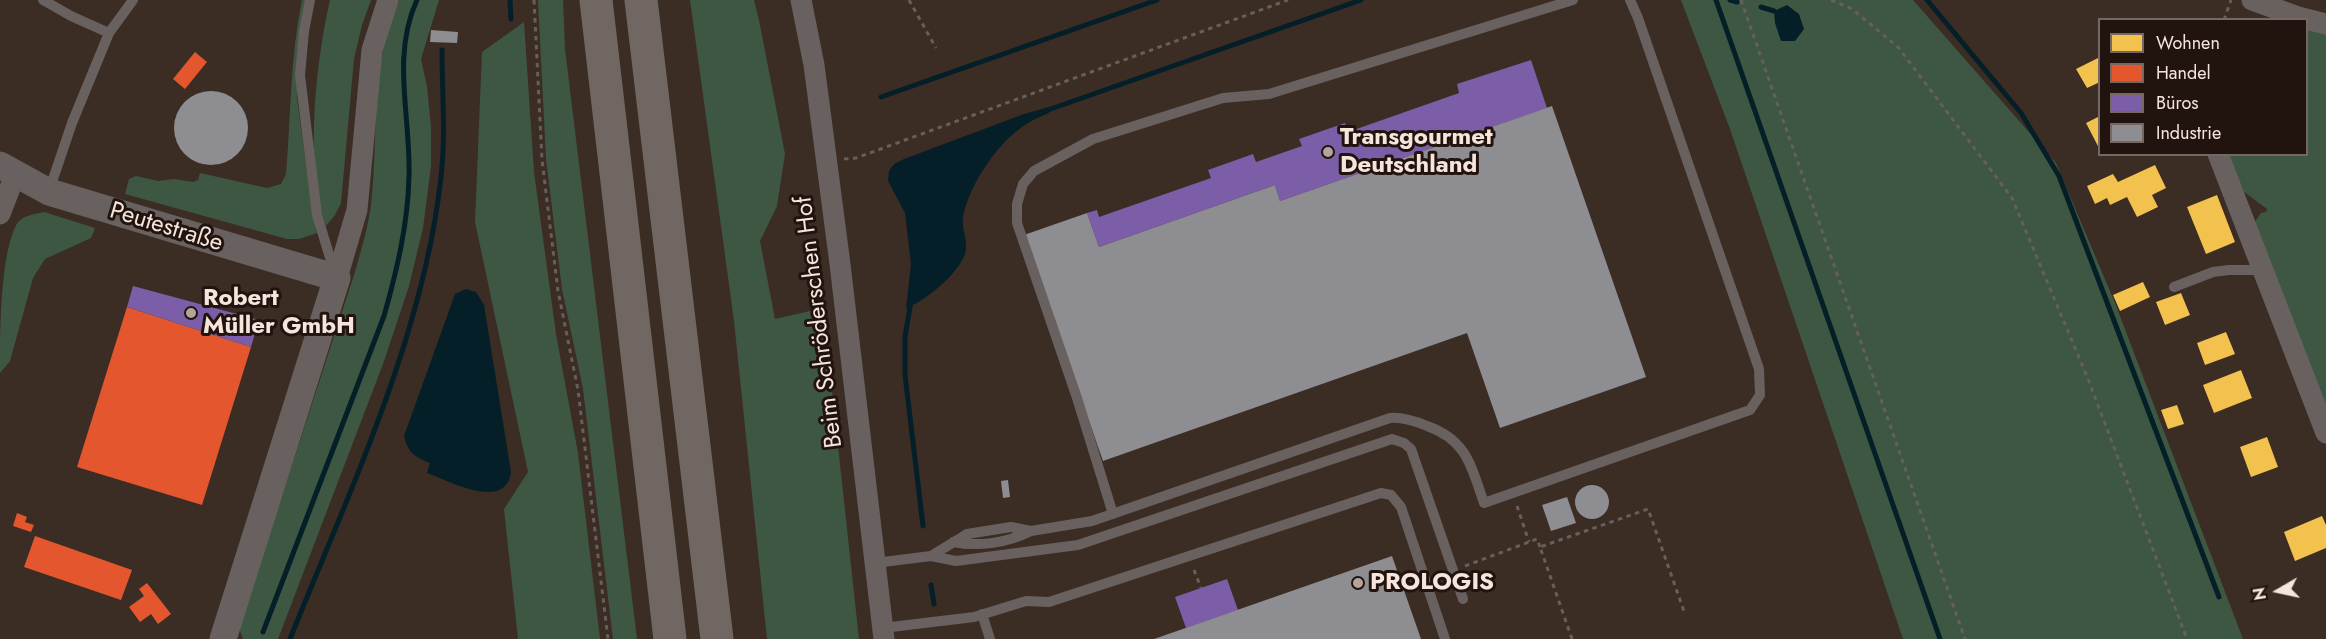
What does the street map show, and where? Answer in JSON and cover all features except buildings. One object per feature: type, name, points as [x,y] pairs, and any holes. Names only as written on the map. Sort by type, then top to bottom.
[{"type":"highway","points":[[596,0],[670,639]]},
{"type":"highway","points":[[641,0],[717,639]]},
{"type":"street","points":[[223,639],[357,210],[372,50],[388,0]]},
{"type":"street","name":"Beim Schröderschen Hof","points":[[801,0],[814,65],[884,634]]},
{"type":"street","points":[[2252,0],[2302,18]]},
{"type":"street","points":[[2308,20],[2326,24]]},
{"type":"street","points":[[2219,156],[2326,433]]},
{"type":"street","points":[[0,214],[8,170]]},
{"type":"street","name":"Peutestraße","points":[[8,170],[49,192],[337,278]]},
{"type":"lane","points":[[43,0],[70,16],[109,33]]},
{"type":"lane","points":[[49,192],[72,123],[109,33],[133,0]]},
{"type":"lane","points":[[310,0],[300,75],[317,215],[337,278]]},
{"type":"lane","points":[[1113,514],[1077,398],[1017,223],[1017,204],[1023,184],[1035,171],[1093,139],[1223,98],[1269,94],[1574,0]]},
{"type":"lane","points":[[931,556],[967,534],[1011,528],[1031,531],[1077,524],[1113,514],[1390,418],[1413,421],[1451,437],[1468,458],[1484,503],[1745,413],[1754,407],[1760,395],[1759,369],[1630,0]]},
{"type":"lane","points":[[2174,287],[2213,272],[2264,270]]},
{"type":"lane","points":[[875,563],[931,556],[956,561],[1078,545],[1392,439],[1404,443],[1411,449],[1463,599]]},
{"type":"lane","points":[[884,634],[974,617],[1026,601],[1049,602],[1382,493],[1391,495],[1401,507],[1445,639]]},
{"type":"lane","points":[[982,614],[990,639]]},
{"type":"path","points":[[534,0],[542,160],[558,291],[578,390],[608,639]]},
{"type":"path","points":[[909,0],[936,48]]},
{"type":"path","points":[[826,159],[856,158],[1288,0]]},
{"type":"path","points":[[1741,0],[1965,639]]},
{"type":"path","points":[[1831,0],[1852,9],[1898,47],[2012,198],[2088,379],[2187,639]]},
{"type":"path","points":[[2225,18],[2231,0]]},
{"type":"path","points":[[1512,493],[1529,542]]},
{"type":"path","points":[[1540,547],[1648,509],[1685,614]]},
{"type":"path","points":[[1453,570],[1537,539],[1572,639]]},
{"type":"path","points":[[1189,555],[1201,588]]},
{"type":"green space","points":[[302,0],[308,0],[298,63],[297,98],[317,233],[299,239],[287,239],[125,194],[129,179],[136,176],[158,181],[174,179],[193,182],[198,180],[200,173],[267,188],[281,184],[286,174],[293,65]]},
{"type":"green space","points":[[330,0],[371,0],[354,59],[341,203],[326,226],[319,202],[315,174],[314,114],[320,53]]},
{"type":"green space","points":[[399,0],[439,0],[421,59],[427,86],[431,127],[431,166],[423,228],[409,286],[383,364],[278,639],[243,639],[239,628],[355,272],[366,231],[371,205],[379,75],[383,49]]},
{"type":"green space","points":[[538,0],[563,0],[565,49],[637,639],[613,639],[583,389],[562,289],[546,159]]},
{"type":"green space","points":[[690,0],[754,0],[785,154],[777,206],[760,241],[775,319],[823,308],[859,639],[767,639],[734,321]]},
{"type":"green space","points":[[1681,0],[1913,0],[2056,163],[2115,303],[2243,639],[1903,639],[1730,129]]},
{"type":"green space","points":[[524,22],[534,172],[556,334],[578,453],[600,639],[518,639],[504,509],[528,472],[475,222],[482,52]]},
{"type":"green space","points":[[2308,28],[2326,32],[2326,417],[2254,223],[2267,209],[2239,188],[2225,156],[2308,156]]},
{"type":"green space","points":[[44,212],[95,228],[91,238],[45,259],[33,278],[10,361],[0,373],[2,294],[12,235],[18,222],[30,215]]},
{"type":"water","points":[[1787,5],[1799,14],[1804,29],[1795,41],[1781,41],[1775,23],[1774,11]]},
{"type":"water","points":[[1049,107],[1049,113],[1028,123],[1007,140],[997,150],[981,174],[964,212],[966,249],[959,266],[932,292],[906,308],[911,264],[905,213],[888,181],[889,171],[894,164],[904,159],[1024,114]]},
{"type":"water","points":[[466,289],[476,292],[484,305],[511,472],[507,484],[499,490],[488,492],[462,487],[427,473],[430,463],[413,454],[404,436],[455,294]]},
{"type":"waterway","points":[[263,632],[384,316],[393,281],[404,229],[409,176],[404,87],[405,43],[409,21],[417,0]]},
{"type":"waterway","points":[[510,0],[511,19]]},
{"type":"waterway","points":[[881,97],[1157,0]]},
{"type":"waterway","points":[[1045,111],[1361,0]]},
{"type":"waterway","points":[[1716,0],[1940,639]]},
{"type":"waterway","points":[[1730,0],[1737,2]]},
{"type":"waterway","points":[[1927,0],[2021,113],[2059,176],[2219,597]]},
{"type":"waterway","points":[[1761,7],[1774,11]]},
{"type":"waterway","points":[[290,639],[381,412],[419,295],[432,236],[441,177],[444,129],[442,50]]},
{"type":"waterway","points":[[911,301],[905,337],[905,375],[923,526]]},
{"type":"waterway","points":[[931,585],[934,604]]},
{"type":"place","name":"Transgourmet Deutschland","points":[[1328,152]]},
{"type":"place","name":"Robert Müller GmbH","points":[[191,313]]},
{"type":"place","name":"PROLOGIS","points":[[1358,583]]}]
